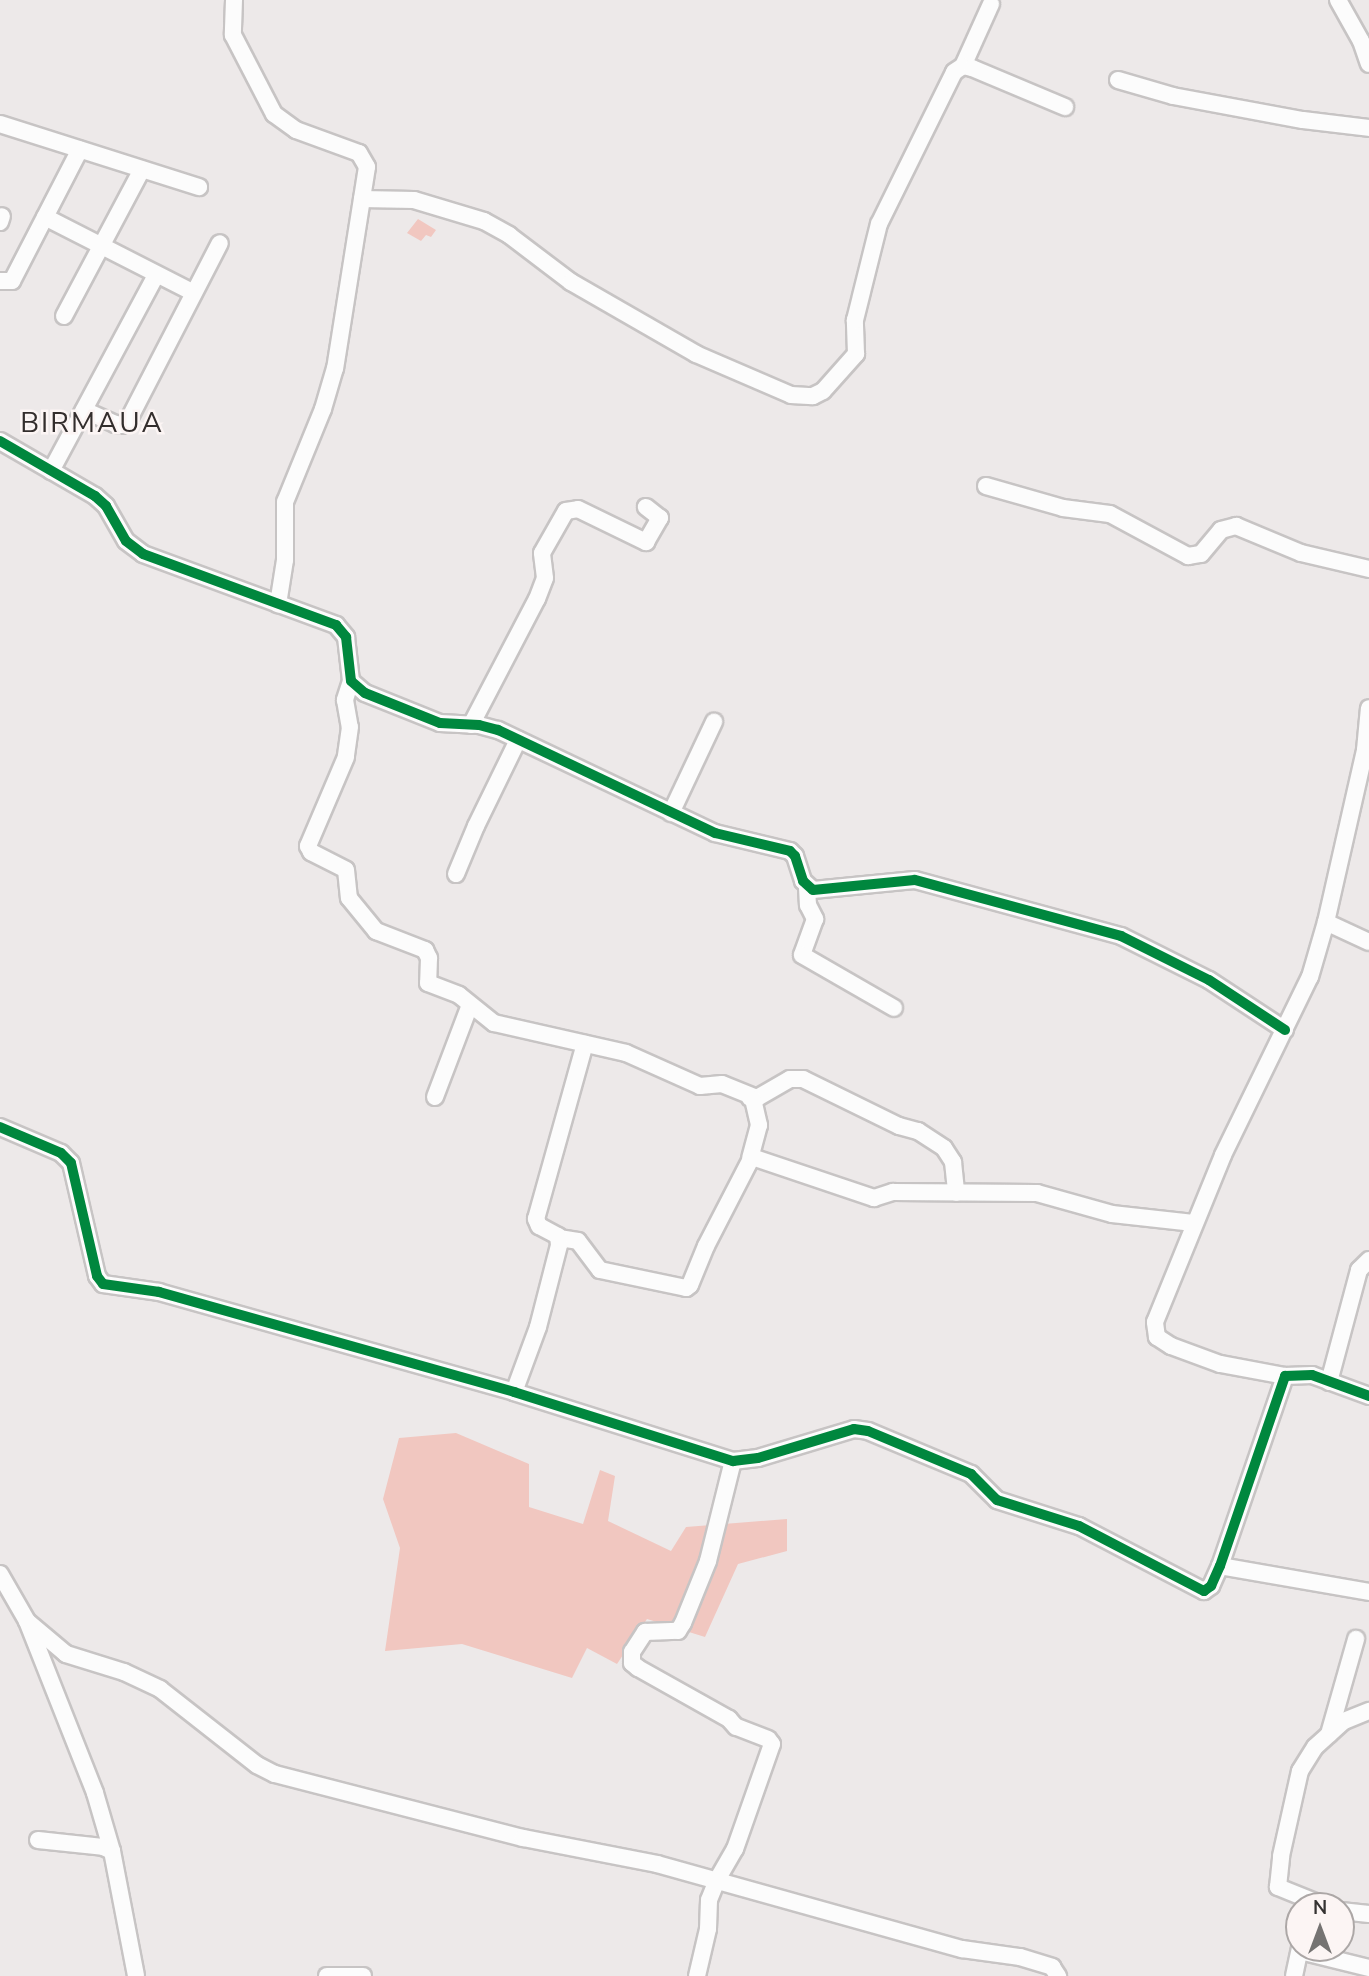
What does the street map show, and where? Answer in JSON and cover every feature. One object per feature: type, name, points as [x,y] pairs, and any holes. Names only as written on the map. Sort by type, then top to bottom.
[{"type":"street","points":[[234,0],[233,35],[268,106],[279,120],[296,130],[359,153],[367,167],[335,368],[323,409],[285,502],[285,560],[278,604]]},
{"type":"street","points":[[1338,0],[1361,41],[1369,64]]},
{"type":"street","points":[[362,199],[414,200],[484,221],[509,235],[562,276],[696,354],[791,395],[813,396],[823,391],[856,354],[855,320],[879,223],[951,77],[963,66],[991,4]]},
{"type":"street","points":[[963,66],[1065,107]]},
{"type":"street","points":[[1118,80],[1173,96],[1303,120],[1369,128]]},
{"type":"street","points":[[0,124],[198,187]]},
{"type":"street","points":[[0,281],[12,281],[80,149]]},
{"type":"street","points":[[64,316],[142,169]]},
{"type":"street","points":[[45,217],[194,293]]},
{"type":"street","points":[[84,410],[114,424],[122,425],[128,421],[220,243]]},
{"type":"street","points":[[51,471],[156,275]]},
{"type":"street","points":[[0,441],[95,496],[115,518],[126,541],[157,561],[322,618],[343,632],[349,651],[351,681],[345,697],[350,727],[346,757],[307,846],[311,852],[346,870],[349,898],[376,931],[425,950],[429,958],[428,983],[459,995],[486,1019],[503,1027],[626,1053],[696,1085],[722,1084],[750,1098],[766,1096],[790,1079],[803,1079],[899,1126],[916,1130],[951,1156],[956,1193]]},
{"type":"street","points":[[986,486],[1063,508],[1110,514],[1188,556],[1201,554],[1222,530],[1236,526],[1301,553],[1369,569]]},
{"type":"street","points":[[471,725],[537,599],[545,578],[542,553],[566,511],[578,509],[646,542],[660,518],[646,507]]},
{"type":"street","points":[[351,681],[365,693],[424,718],[440,723],[489,727],[715,833],[790,851],[807,887],[808,905],[815,919],[802,955],[894,1008]]},
{"type":"street","points":[[1369,708],[1365,750],[1326,922],[1310,977],[1223,1155],[1161,1301],[1155,1328],[1157,1337],[1171,1346],[1220,1364],[1285,1376],[1301,1373],[1369,1396]]},
{"type":"street","points":[[671,813],[715,722]]},
{"type":"street","points":[[456,874],[475,826],[518,740]]},
{"type":"street","points":[[807,887],[824,890],[915,880],[1098,929],[1121,936],[1209,980],[1285,1030]]},
{"type":"street","points":[[1326,922],[1369,942]]},
{"type":"street","points":[[435,1097],[470,1005]]},
{"type":"street","points":[[585,1044],[536,1219],[539,1226],[559,1238],[578,1241],[600,1270],[686,1288],[691,1285],[706,1246],[750,1158],[760,1125],[750,1098]]},
{"type":"street","points":[[0,1127],[61,1153],[71,1163],[97,1276],[103,1284],[159,1292],[514,1392],[733,1461],[758,1458],[843,1432],[862,1430],[971,1474],[997,1500],[1079,1526],[1200,1590],[1211,1586],[1220,1566],[1285,1376]]},
{"type":"street","points":[[750,1158],[758,1157],[874,1198],[893,1192],[1044,1194],[1112,1214],[1194,1223]]},
{"type":"street","points":[[514,1392],[538,1327],[559,1238]]},
{"type":"street","points":[[1329,1382],[1359,1270],[1369,1260]]},
{"type":"street","points":[[697,1976],[708,1929],[709,1900],[735,1849],[771,1754],[771,1741],[736,1727],[729,1719],[638,1668],[632,1663],[632,1652],[645,1632],[678,1631],[683,1623],[708,1560],[733,1461]]},
{"type":"street","points":[[1220,1566],[1369,1592]]},
{"type":"street","points":[[0,1574],[27,1621],[95,1793],[112,1851],[136,1976]]},
{"type":"street","points":[[27,1621],[66,1654],[124,1672],[160,1689],[261,1768],[523,1838],[657,1864],[961,1950],[1020,1957],[1052,1968],[1058,1976]]},
{"type":"street","points":[[1329,1734],[1356,1639]]},
{"type":"street","points":[[1288,1892],[1278,1886],[1278,1875],[1300,1771],[1315,1747],[1329,1734],[1344,1721],[1369,1711]]},
{"type":"street","points":[[38,1840],[103,1847],[112,1851]]},
{"type":"street","points":[[1347,1962],[1369,1968]]},
{"type":"street","points":[[327,1976],[363,1976]]},
{"type":"shaded area","points":[[418,219],[436,230],[431,237],[426,235],[421,241],[407,233]]},
{"type":"shaded area","points":[[456,1433],[529,1464],[529,1507],[583,1524],[600,1470],[615,1476],[608,1521],[671,1551],[686,1527],[787,1519],[787,1551],[738,1564],[705,1637],[647,1619],[617,1664],[587,1648],[572,1678],[462,1644],[385,1651],[400,1548],[383,1499],[399,1438]]},
{"type":"cycle path","points":[[0,441],[95,496],[106,506],[126,541],[143,554],[336,625],[346,637],[351,681],[365,693],[440,723],[479,725],[498,730],[715,833],[790,851],[795,856],[803,881],[813,890],[915,880],[1121,936],[1209,980],[1285,1030]]},
{"type":"cycle path","points":[[0,1127],[61,1153],[71,1163],[97,1276],[103,1284],[159,1292],[514,1392],[733,1461],[758,1458],[854,1429],[868,1431],[971,1474],[997,1500],[1079,1526],[1204,1591],[1211,1586],[1220,1566],[1285,1376],[1312,1375],[1369,1396]]},
{"type":"district","name":"BIRMAUA","points":[[92,423]]}]
